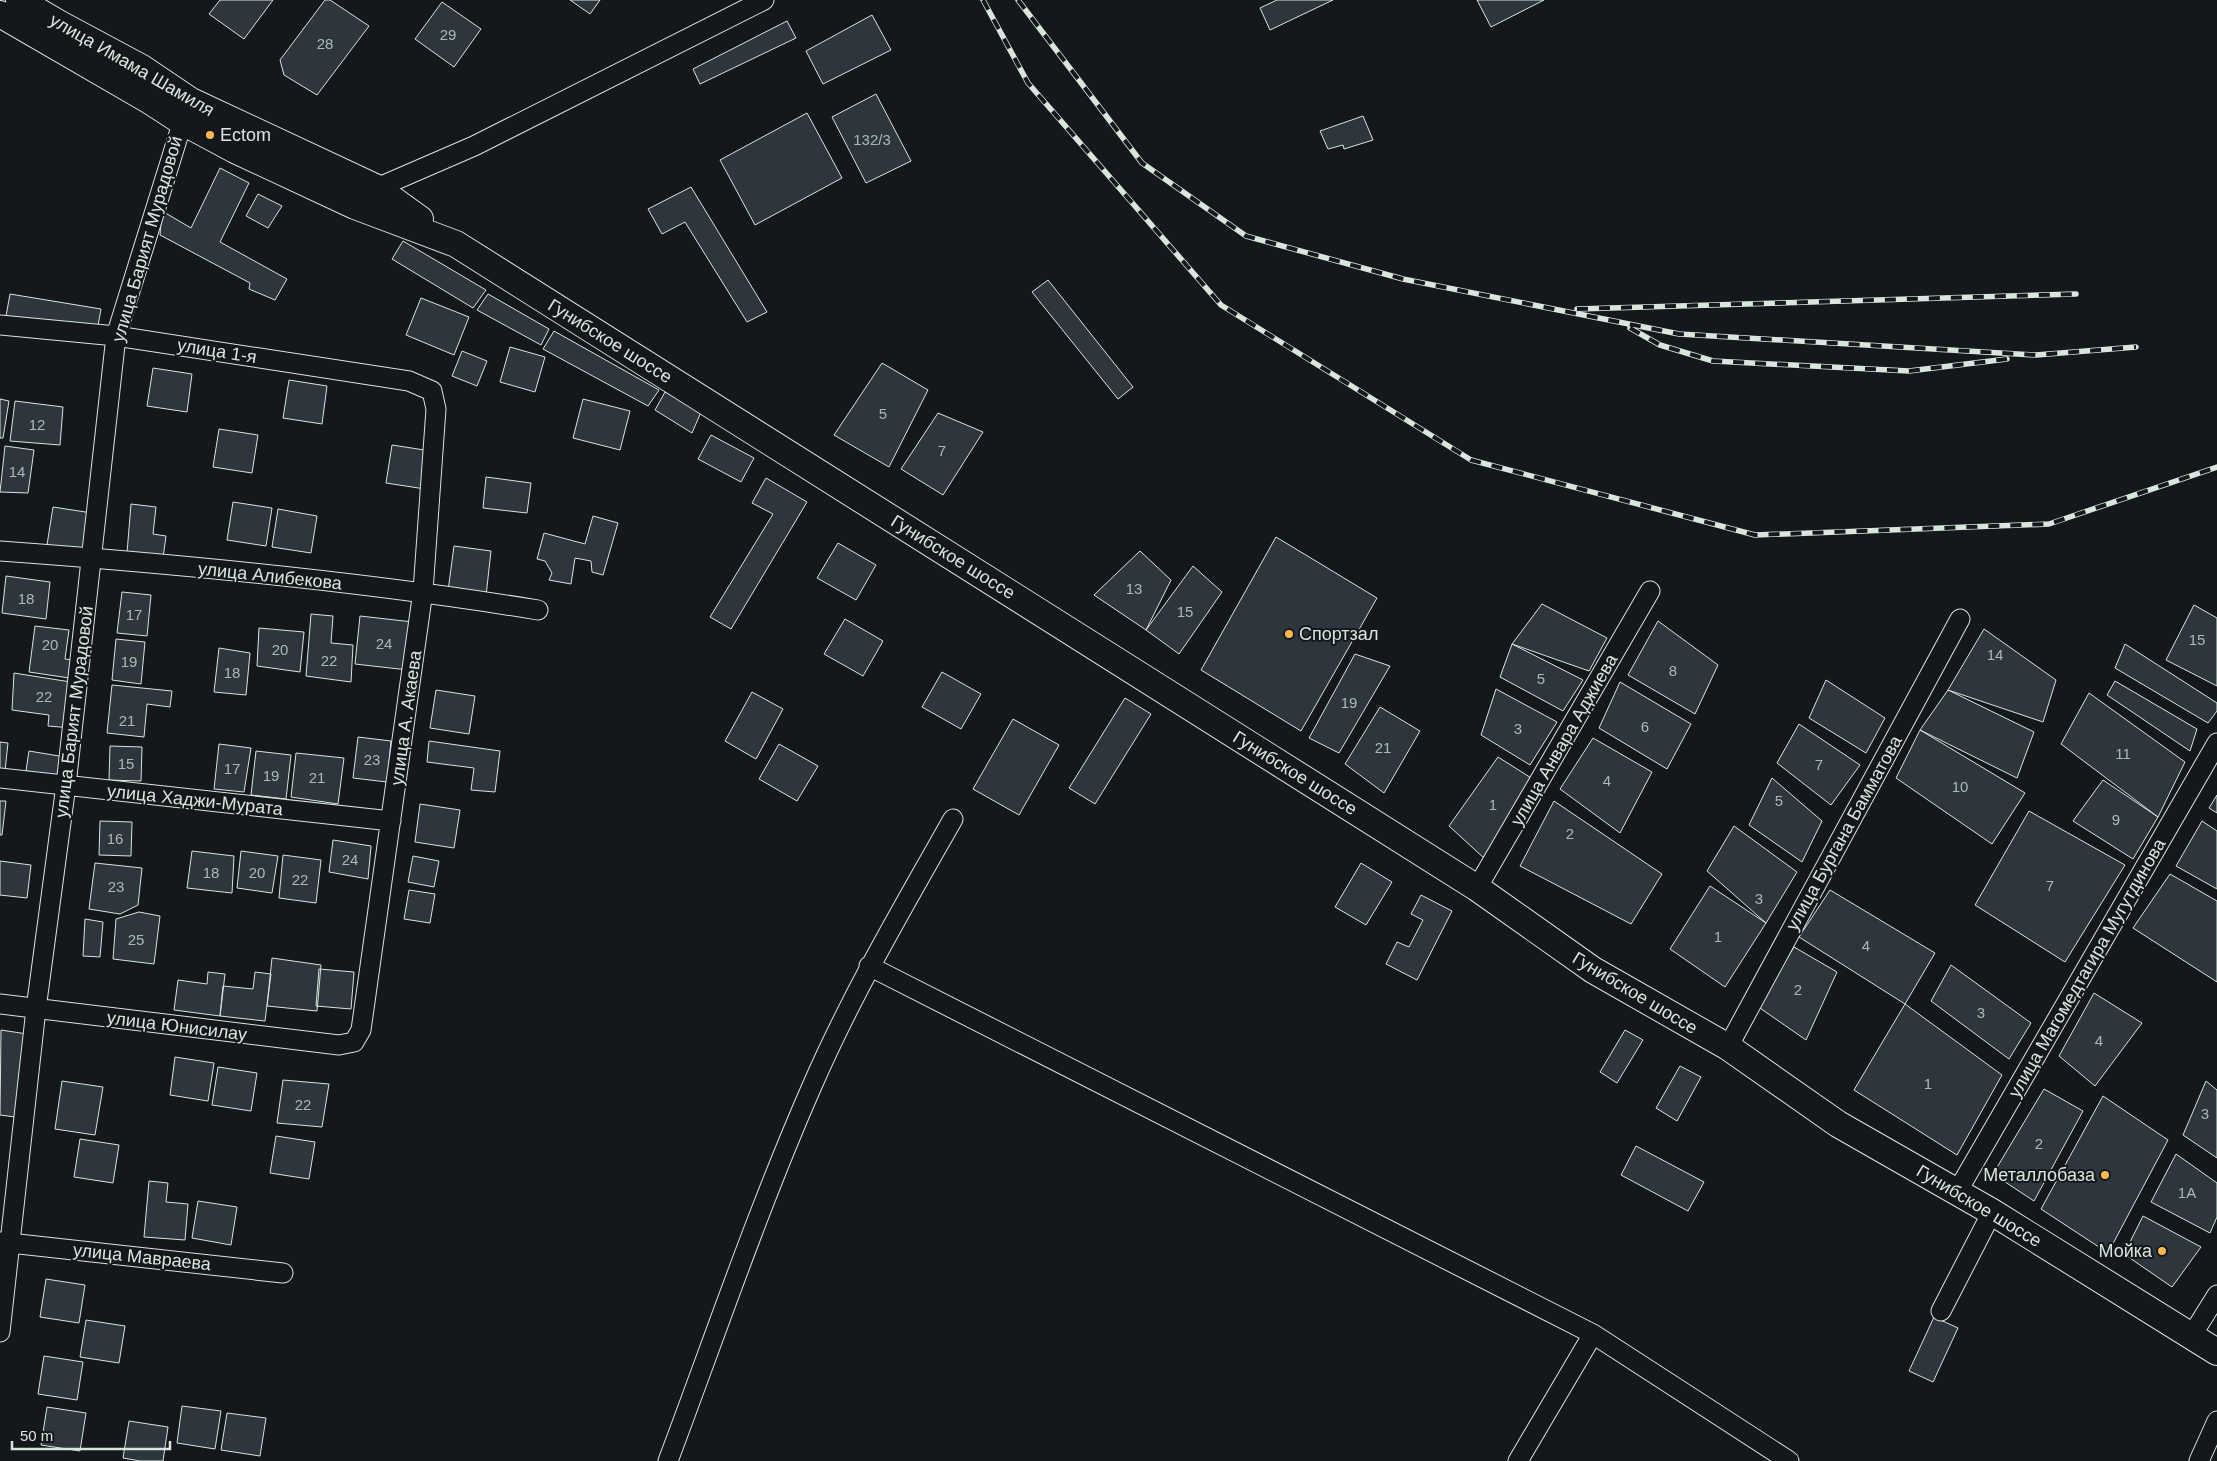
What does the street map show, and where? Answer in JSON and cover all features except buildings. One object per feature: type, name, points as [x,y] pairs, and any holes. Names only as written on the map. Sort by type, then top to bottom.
[{"type":"main road","name":"улица Имама Шамиля","points":[[19,0],[142,68],[186,111],[235,150],[355,206],[371,198]]},
{"type":"main road","name":"улица Имама Шамиля","points":[[0,14],[134,91],[186,111]]},
{"type":"main road","name":"Гунибское шоссе","points":[[371,198],[456,244],[1478,888],[1593,970],[1728,1047],[1838,1124],[1992,1212],[2217,1352]]},
{"type":"street","points":[[371,198],[764,0]]},
{"type":"street","name":"улица Барият Мурадовой","points":[[0,1332],[5,1243],[66,785],[116,336],[186,111]]},
{"type":"street","name":"улица 1-я","points":[[0,325],[116,336],[409,380],[432,391]]},
{"type":"street","name":"улица А. Акаева","points":[[354,1042],[361,1030],[423,591],[436,430],[436,409],[432,391]]},
{"type":"street","name":"улица Алибекова","points":[[0,551],[92,558],[423,591],[538,610]]},
{"type":"street","name":"улица Анвара Аджиева","points":[[1478,888],[1650,591]]},
{"type":"street","name":"улица Бургана Бамматова","points":[[1728,1047],[1960,619]]},
{"type":"street","name":"улица Магомедтагира Мугутдинова","points":[[1957,1192],[2217,743]]},
{"type":"street","name":"улица Хаджи-Мурата","points":[[0,778],[391,822]]},
{"type":"street","points":[[668,1461],[782,1154],[812,1084],[869,966],[953,819]]},
{"type":"street","points":[[869,966],[1593,1334],[1788,1461]]},
{"type":"street","name":"улица Юнисилау","points":[[0,1004],[339,1045],[354,1042]]},
{"type":"street","points":[[1941,1311],[1992,1212]]},
{"type":"street","name":"улица Мавраева","points":[[5,1243],[283,1273]]},
{"type":"street","points":[[2192,1335],[2217,1295]]},
{"type":"street","points":[[1518,1461],[1593,1334]]},
{"type":"street","points":[[2199,1461],[2217,1421]]},
{"type":"railway","points":[[983,0],[1028,83],[1221,305],[1471,460],[1755,535],[2049,524],[2217,467]]},
{"type":"railway","points":[[1018,0],[1142,163],[1246,236],[1403,279],[1679,334],[2036,355],[2136,347]]},
{"type":"railway","points":[[1577,309],[2076,294]]},
{"type":"railway","points":[[1630,328],[1660,345],[1713,361],[1909,371],[2007,359]]},
{"type":"place","name":"Ectom","points":[[210,135]]},
{"type":"place","name":"Спортзал","points":[[1289,634]]},
{"type":"place","name":"Металлобаза","points":[[2105,1175]]},
{"type":"place","name":"Мойка","points":[[2162,1251]]}]
